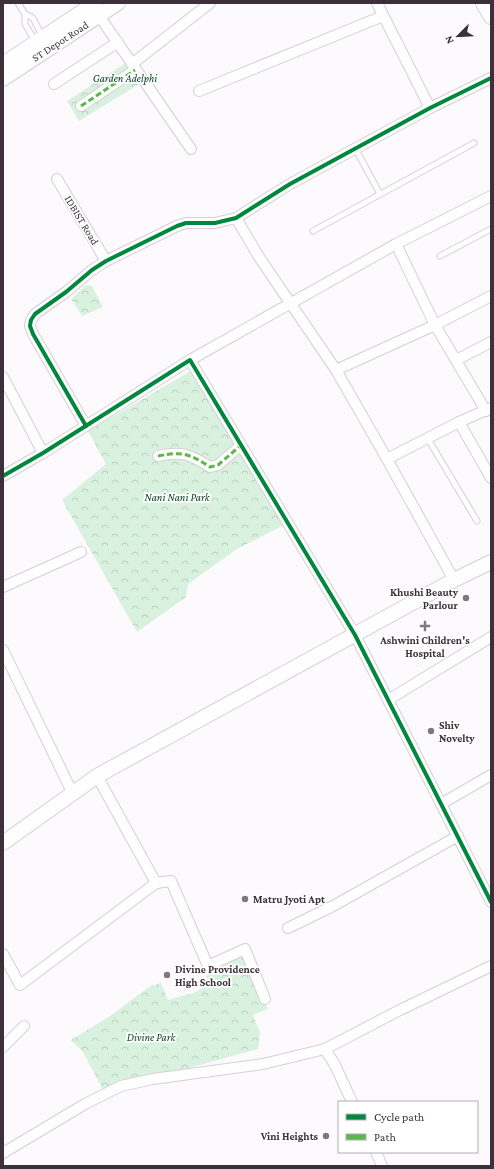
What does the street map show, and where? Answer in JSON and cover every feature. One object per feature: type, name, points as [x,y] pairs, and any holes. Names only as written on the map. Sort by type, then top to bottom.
[{"type":"street","name":"ST Depot Road","points":[[3,64],[39,40],[95,8],[118,3]]},
{"type":"street","points":[[81,106],[134,67],[210,3]]},
{"type":"street","points":[[377,3],[430,108]]},
{"type":"street","points":[[483,3],[491,17]]},
{"type":"street","name":"ST Depot Road","points":[[3,79],[95,8]]},
{"type":"street","points":[[95,8],[191,149]]},
{"type":"street","points":[[199,92],[383,16]]},
{"type":"street","points":[[54,84],[118,42]]},
{"type":"street","points":[[86,426],[33,334],[30,326],[31,320],[35,314],[106,261],[186,223],[215,223],[236,218],[282,188],[430,108],[491,78]]},
{"type":"street","name":"IDBIST Road","points":[[57,179],[106,261]]},
{"type":"street","points":[[3,476],[43,453],[190,360],[290,302],[396,244],[491,196]]},
{"type":"street","points":[[236,218],[259,257],[336,370],[454,580]]},
{"type":"street","points":[[387,459],[459,422],[488,409],[435,325],[396,244]]},
{"type":"street","points":[[336,370],[435,325],[491,296]]},
{"type":"street","points":[[456,360],[491,342]]},
{"type":"street","points":[[190,360],[240,446],[355,635],[491,902]]},
{"type":"street","points":[[3,377],[43,453]]},
{"type":"street","points":[[459,422],[491,478]]},
{"type":"street","points":[[158,456],[172,453],[187,454],[210,467],[218,465],[240,446]]},
{"type":"street","points":[[3,587],[81,552]]},
{"type":"street","points":[[3,843],[96,776],[454,580],[491,562]]},
{"type":"street","points":[[388,700],[491,637]]},
{"type":"street","points":[[3,650],[73,794]]},
{"type":"street","points":[[441,804],[491,775]]},
{"type":"street","points":[[96,776],[156,883]]},
{"type":"street","points":[[288,928],[333,906],[458,836]]},
{"type":"street","points":[[3,954],[20,985],[156,883],[171,881],[208,966],[245,949],[265,999]]},
{"type":"street","points":[[4,1150],[85,1104],[121,1086],[153,1079],[263,1064],[325,1049],[398,1011],[491,966]]},
{"type":"street","points":[[3,1047],[24,1026]]},
{"type":"street","points":[[325,1049],[352,1101]]},
{"type":"street","points":[[376,1153],[382,1166]]},
{"type":"lane","points":[[18,3],[25,14],[33,18],[39,40]]},
{"type":"lane","points":[[25,14],[25,24],[39,40]]},
{"type":"lane","points":[[312,231],[474,143]]},
{"type":"lane","points":[[355,148],[380,194]]},
{"type":"lane","points":[[440,256],[491,229]]},
{"type":"lane","points":[[428,438],[477,521]]},
{"type":"green space","name":"Garden Adelphi","points":[[129,61],[144,81],[79,121],[67,101]]},
{"type":"green space","points":[[86,285],[92,286],[103,307],[82,316],[71,299]]},
{"type":"green space","name":"Nani Nani Park","points":[[192,370],[284,525],[237,549],[188,584],[186,597],[137,632],[62,500],[106,464],[88,431]]},
{"type":"green space","name":"Divine Park","points":[[245,949],[268,1009],[253,1015],[260,1032],[258,1049],[110,1090],[102,1088],[83,1052],[71,1040],[110,1016],[149,987],[161,983],[168,1000],[198,991],[207,984],[208,966]]},
{"type":"marked path","points":[[81,106],[135,70]]},
{"type":"marked path","points":[[158,456],[173,454],[191,456],[210,467],[218,465],[240,446]]},
{"type":"cycle path","points":[[86,426],[33,334],[30,326],[31,320],[35,314],[106,261],[186,223],[215,223],[236,218],[290,184],[430,108],[491,78]]},
{"type":"cycle path","points":[[3,476],[43,453],[190,360],[355,635],[491,902]]},
{"type":"place","name":"Khushi Beauty Parlour","points":[[466,598]]},
{"type":"place","name":"Ashwini Children's Hospital","points":[[425,626]]},
{"type":"place","name":"Shiv Novelty","points":[[431,731]]},
{"type":"place","name":"Matru Jyoti Apt","points":[[245,899]]},
{"type":"place","name":"Divine Providence High School","points":[[167,975]]},
{"type":"place","name":"Vini Heights","points":[[326,1136]]}]
